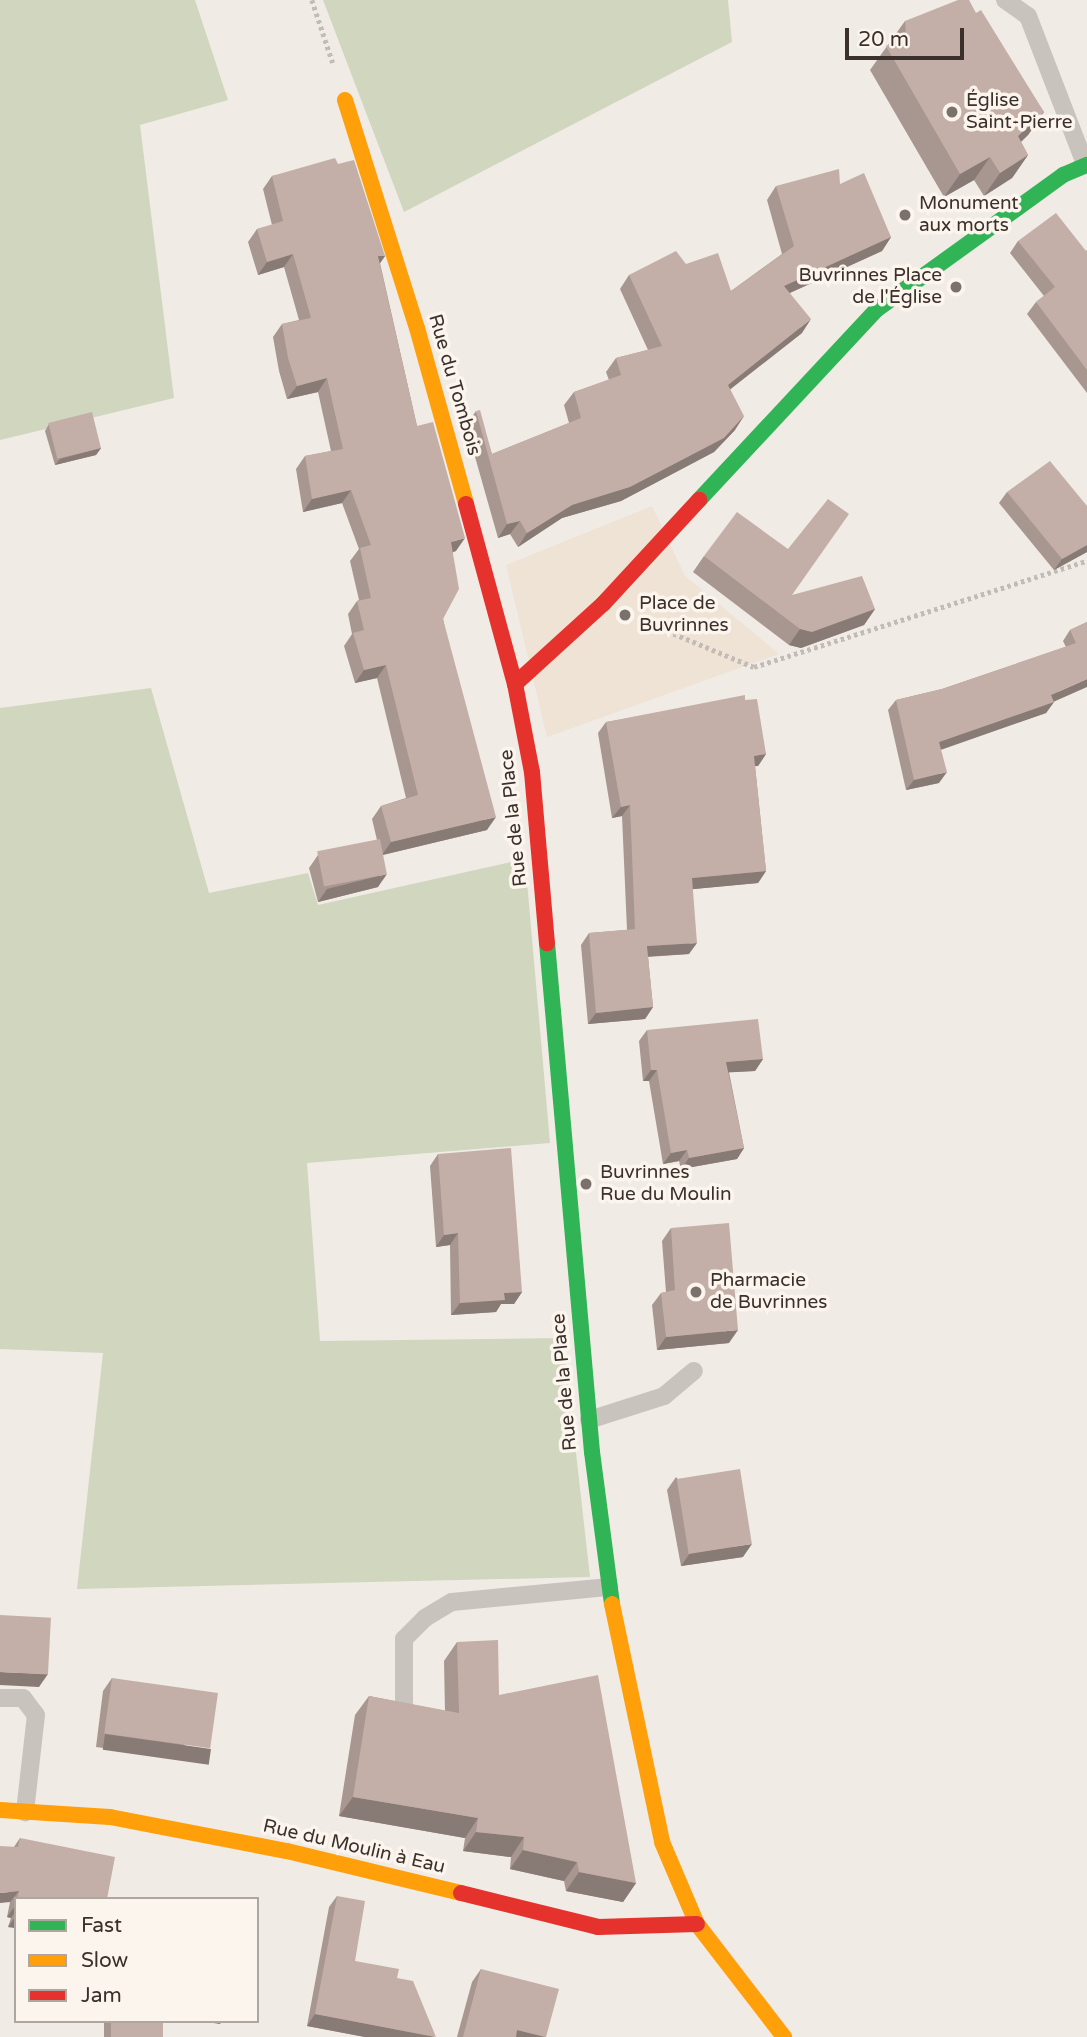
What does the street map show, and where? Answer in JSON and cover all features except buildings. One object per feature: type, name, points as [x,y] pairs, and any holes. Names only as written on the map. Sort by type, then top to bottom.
[{"type":"street","name":"Rue du Tombois","points":[[345,100],[417,328],[516,684]]},
{"type":"street","points":[[516,684],[603,604],[876,310],[1063,175],[1086,164]]},
{"type":"street","name":"Rue de la Place","points":[[516,684],[532,772],[589,1420],[609,1587],[631,1709],[662,1842],[697,1924],[784,2037]]},
{"type":"street","name":"Rue du Moulin à Eau","points":[[0,1810],[110,1817],[287,1851],[598,1927],[697,1924]]},
{"type":"lane","points":[[1005,0],[1028,16],[1086,164]]},
{"type":"lane","points":[[589,1420],[664,1396],[694,1371]]},
{"type":"lane","points":[[404,1705],[404,1639],[425,1618],[452,1602],[609,1587]]},
{"type":"lane","points":[[0,1698],[23,1698],[36,1715],[25,1812]]},
{"type":"path","points":[[312,0],[345,100]]},
{"type":"path","points":[[603,604],[754,667],[1087,561]]},
{"type":"green space","points":[[0,0],[195,0],[228,100],[140,125],[174,398],[0,440]]},
{"type":"green space","points":[[323,0],[728,0],[732,42],[404,212]]},
{"type":"green space","points":[[151,688],[209,893],[308,873],[318,905],[525,859],[550,1143],[307,1163],[320,1341],[563,1338],[590,1577],[77,1589],[103,1353],[0,1349],[0,708]]},
{"type":"shaded area","name":"Place de Buvrinnes","points":[[652,506],[685,576],[779,654],[547,737],[506,565]]},
{"type":"traffic: fast","points":[[699,500],[876,310],[1063,175],[1087,165]]},
{"type":"traffic: fast","points":[[547,943],[592,1452],[612,1604]]},
{"type":"traffic: slow","points":[[345,100],[417,328],[466,504]]},
{"type":"traffic: slow","points":[[612,1604],[662,1842],[697,1924],[784,2037]]},
{"type":"traffic: slow","points":[[0,1810],[110,1817],[287,1851],[461,1893]]},
{"type":"traffic: jam","points":[[515,684],[603,604],[699,500]]},
{"type":"traffic: jam","points":[[466,504],[515,684],[532,772],[547,943]]},
{"type":"traffic: jam","points":[[461,1893],[598,1927],[697,1924]]},
{"type":"place","name":"Église Saint-Pierre","points":[[952,112]]},
{"type":"place","name":"Monument aux morts","points":[[905,215]]},
{"type":"place","name":"Buvrinnes Place de l'Église","points":[[956,287]]},
{"type":"place","name":"Place de Buvrinnes","points":[[625,615]]},
{"type":"place","name":"Buvrinnes Rue du Moulin","points":[[586,1184]]},
{"type":"place","name":"Pharmacie de Buvrinnes","points":[[696,1292]]}]
